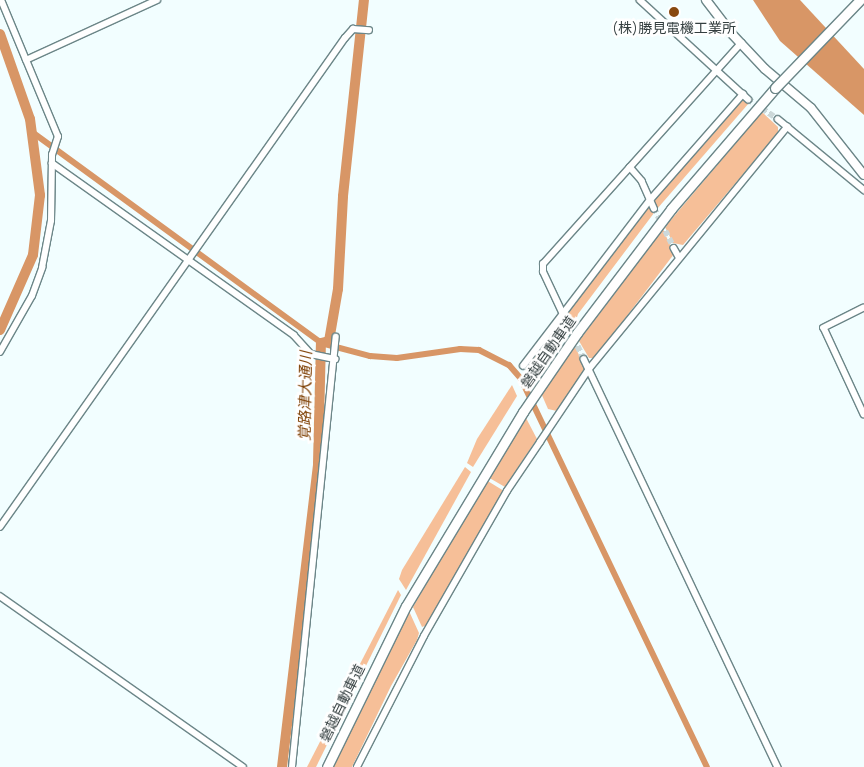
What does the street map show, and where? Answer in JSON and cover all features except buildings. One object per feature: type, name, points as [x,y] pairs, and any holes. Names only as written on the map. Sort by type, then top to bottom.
[{"type":"highway","name":"磐越自動車道","points":[[327,767],[410,598],[539,388],[671,209],[775,88],[860,0]]},
{"type":"main road","points":[[706,0],[741,43],[811,108],[864,175]]},
{"type":"street","points":[[26,60],[157,0]]},
{"type":"street","points":[[640,0],[748,99]]},
{"type":"street","points":[[0,352],[32,296],[42,268],[53,208],[52,155],[57,141],[56,131],[2,2]]},
{"type":"street","points":[[0,527],[345,38],[355,29],[367,30]]},
{"type":"street","points":[[567,323],[543,272],[543,264],[741,43]]},
{"type":"street","points":[[522,366],[650,200],[743,94]]},
{"type":"street","points":[[778,119],[864,190]]},
{"type":"street","points":[[357,767],[424,636],[507,491],[589,369],[787,127]]},
{"type":"street","points":[[52,163],[190,259],[294,335],[314,355],[334,357]]},
{"type":"street","points":[[630,167],[642,181],[654,208]]},
{"type":"street","points":[[674,248],[678,258]]},
{"type":"street","points":[[864,308],[824,328],[864,414]]},
{"type":"street","points":[[292,767],[336,337]]},
{"type":"street","points":[[584,359],[778,767]]},
{"type":"street","points":[[0,596],[243,767]]},
{"type":"shaded area","points":[[753,0],[800,0],[864,69],[864,115],[780,41]]},
{"type":"shaded area","points":[[743,98],[749,103],[657,209],[652,199]]},
{"type":"shaded area","points":[[762,112],[778,127],[778,133],[683,245],[673,243],[665,227]]},
{"type":"shaded area","points":[[650,202],[654,213],[578,314],[574,327],[568,311]]},
{"type":"shaded area","points":[[663,229],[674,254],[595,358],[589,358],[579,341]]},
{"type":"shaded area","points":[[560,319],[568,334],[532,377],[524,367]]},
{"type":"shaded area","points":[[575,346],[586,371],[557,411],[548,409],[541,393]]},
{"type":"shaded area","points":[[512,385],[517,396],[473,467],[467,463],[477,439]]},
{"type":"shaded area","points":[[525,416],[537,439],[505,487],[486,476]]},
{"type":"shaded area","points":[[465,467],[471,472],[406,590],[399,579],[402,570]]},
{"type":"shaded area","points":[[486,480],[504,491],[427,625],[422,627],[413,607]]},
{"type":"shaded area","points":[[398,590],[401,595],[316,767],[307,767]]},
{"type":"shaded area","points":[[409,611],[419,633],[417,640],[391,686],[352,767],[331,767]]},
{"type":"waterway","name":"覚路津大通川","points":[[282,767],[318,463],[321,343],[329,341],[338,289],[343,196],[364,0]]},
{"type":"waterway","points":[[0,34],[30,119],[40,195],[33,255],[0,330]]},
{"type":"waterway","points":[[32,132],[321,343],[370,356],[397,358],[460,349],[479,350],[509,365],[521,379],[707,767]]},
{"type":"tunnel","points":[[748,99],[778,119]]},
{"type":"tunnel","points":[[654,208],[674,248]]},
{"type":"tunnel","points":[[567,323],[584,359]]},
{"type":"place","name":"(株)勝見電機工業所","points":[[674,12]]}]
